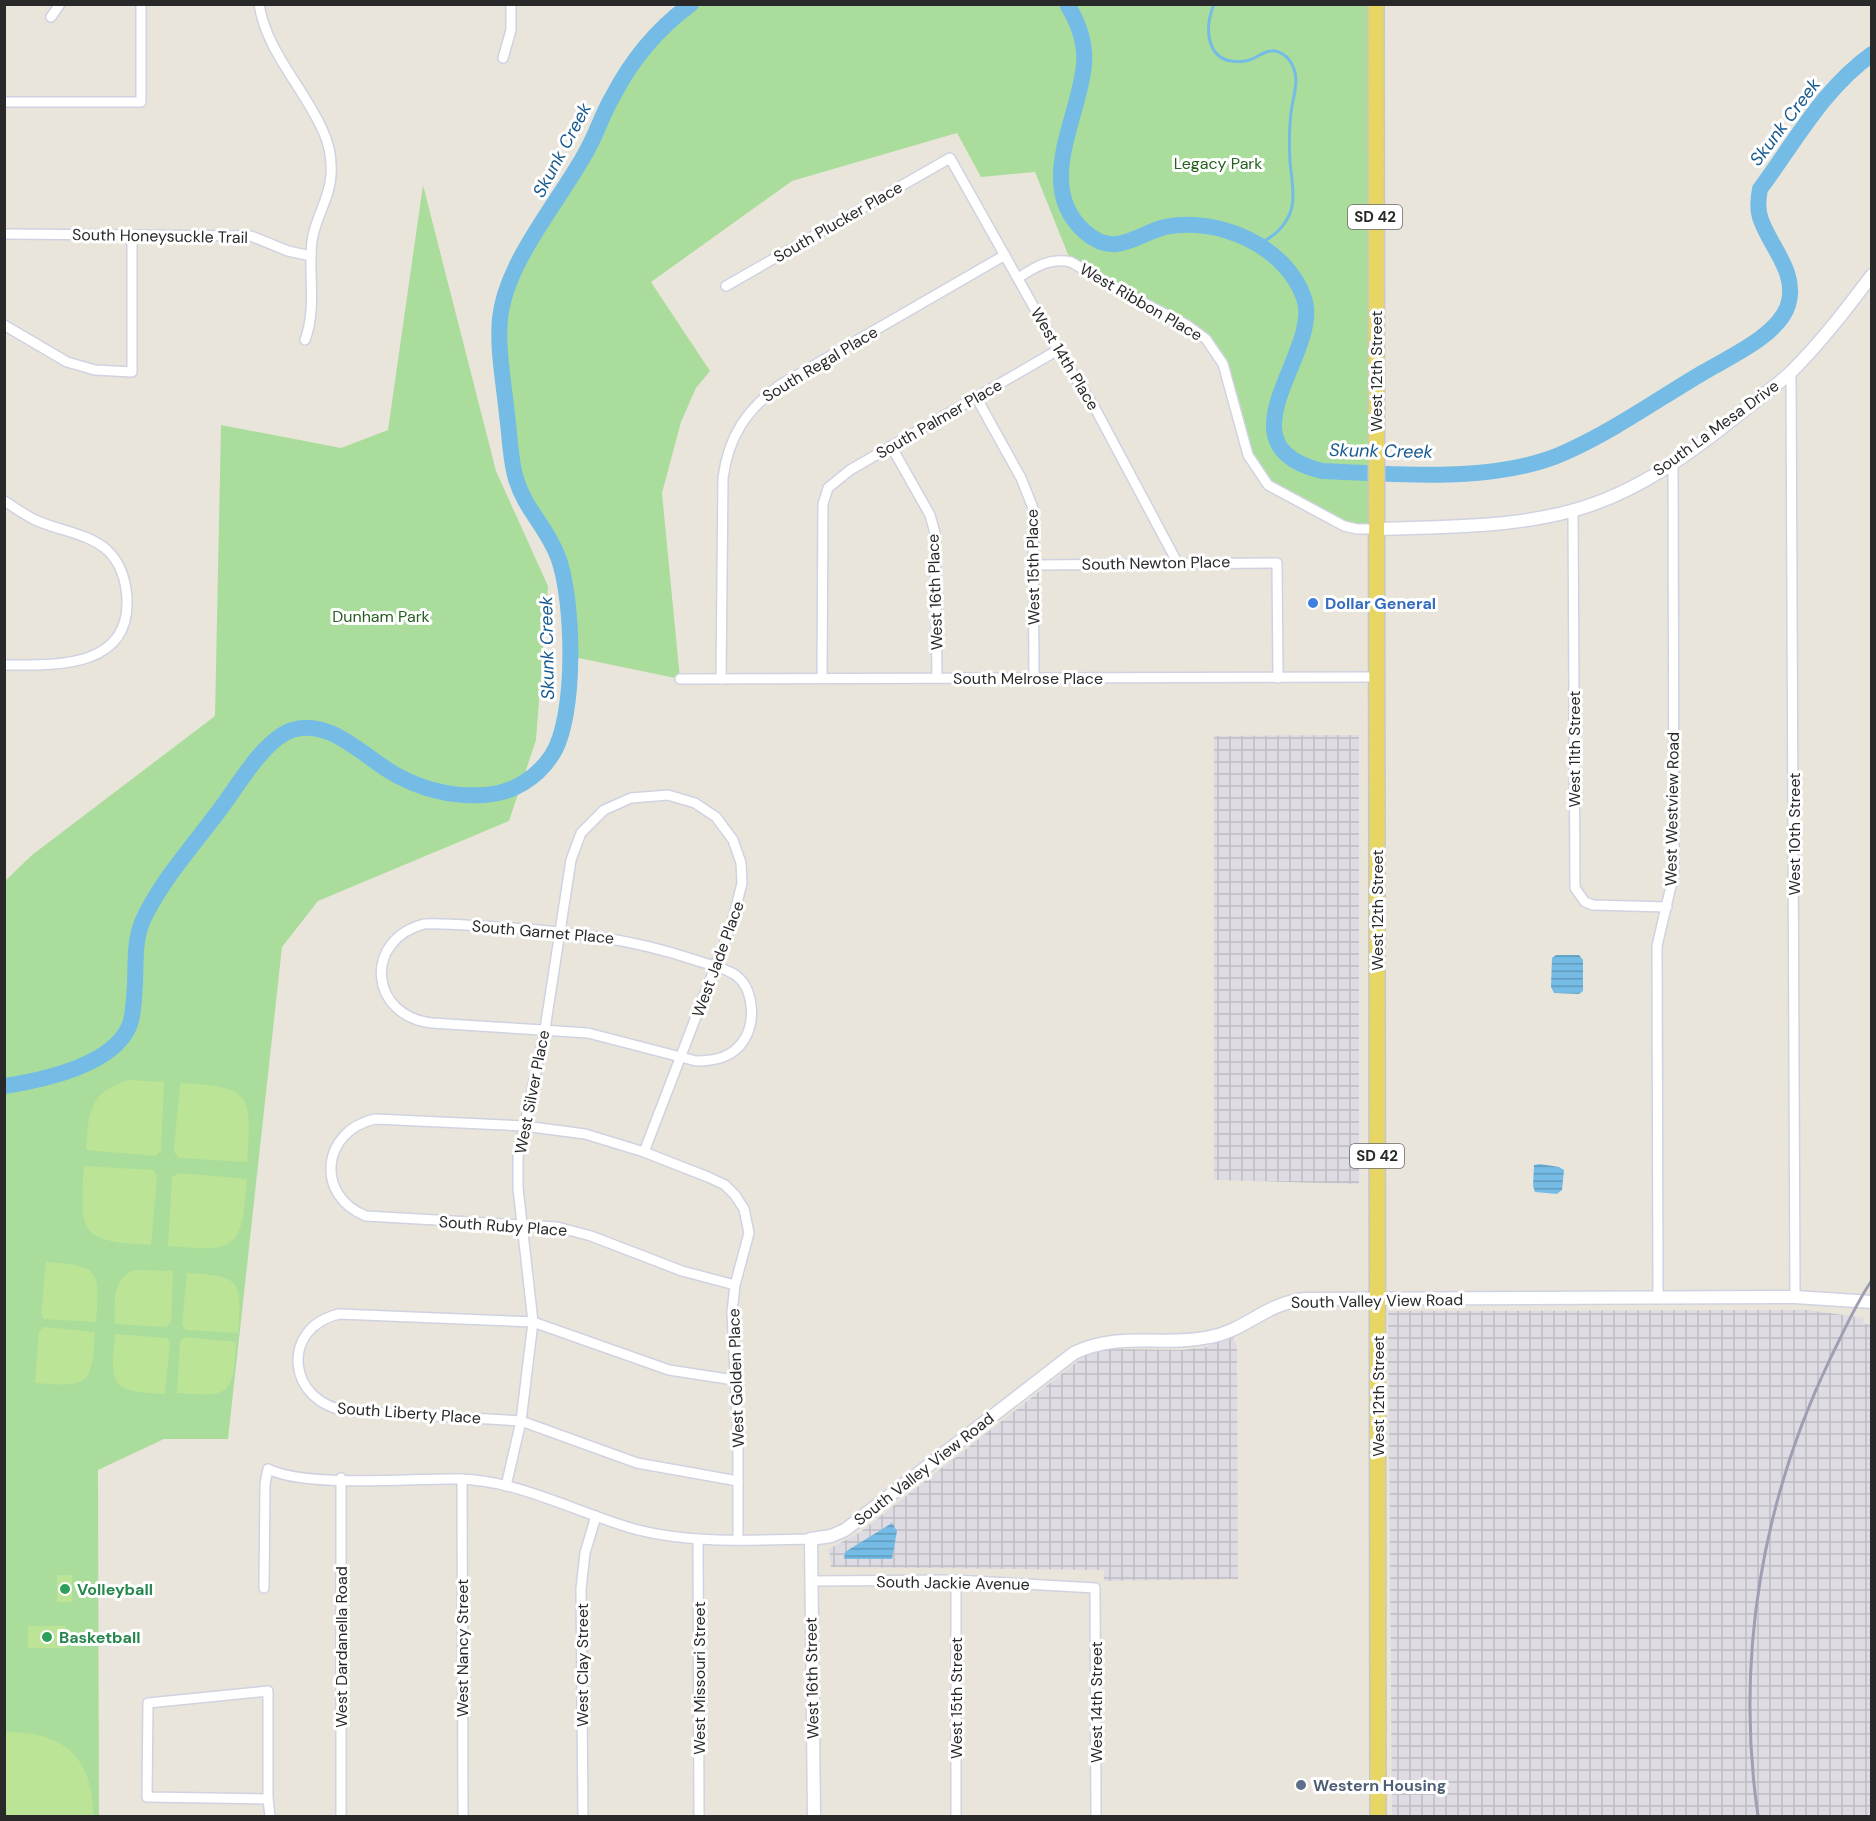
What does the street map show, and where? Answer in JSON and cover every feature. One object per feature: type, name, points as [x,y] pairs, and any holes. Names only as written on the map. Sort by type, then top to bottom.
[{"type":"main road","name":"West 12th Street","points":[[1376,4],[1377,1816]]},
{"type":"street","points":[[51,17],[60,4]]},
{"type":"street","points":[[4,102],[141,102],[141,4]]},
{"type":"street","points":[[259,4],[280,59],[322,129],[329,146],[331,175],[312,238],[311,323],[305,340]]},
{"type":"street","points":[[503,58],[511,30],[511,4]]},
{"type":"street","name":"West 14th Place","points":[[950,158],[1058,350],[1096,411],[1177,562]]},
{"type":"street","name":"South Plucker Place","points":[[726,286],[950,158]]},
{"type":"street","name":"South Honeysuckle Trail","points":[[4,234],[251,236],[288,251],[311,256]]},
{"type":"street","points":[[4,325],[67,362],[95,370],[132,372],[132,234]]},
{"type":"street","name":"South Regal Place","points":[[721,679],[723,478],[728,449],[744,418],[758,402],[780,385],[1005,255]]},
{"type":"street","name":"West Ribbon Place","points":[[1018,278],[1047,262],[1055,260],[1071,262],[1200,333],[1223,364],[1242,439],[1262,479],[1276,491],[1344,526],[1376,529]]},
{"type":"street","name":"South La Mesa Drive","points":[[1376,529],[1493,523],[1573,511],[1638,484],[1673,463],[1791,372],[1820,342],[1872,275]]},
{"type":"street","name":"South Palmer Place","points":[[822,678],[825,493],[844,474],[1058,350]]},
{"type":"street","name":"West 10th Street","points":[[1791,372],[1795,1297]]},
{"type":"street","name":"West 15th Place","points":[[976,397],[1030,499],[1035,520],[1034,679]]},
{"type":"street","name":"West 16th Place","points":[[891,446],[930,515],[936,534],[937,678]]},
{"type":"street","name":"West Westview Road","points":[[1658,1298],[1657,946],[1674,873],[1673,463]]},
{"type":"street","points":[[4,501],[37,521],[87,538],[106,550],[114,558],[125,578],[127,606],[125,619],[112,641],[86,660],[67,664],[4,664]]},
{"type":"street","name":"West 11th Street","points":[[1573,511],[1575,888],[1585,902],[1593,905],[1667,907]]},
{"type":"street","name":"South Newton Place","points":[[1035,565],[1177,562],[1277,563],[1278,678]]},
{"type":"street","name":"South Melrose Place","points":[[680,680],[1376,677]]},
{"type":"street","name":"West Silver Place","points":[[506,1486],[521,1421],[533,1322],[517,1173],[524,1126],[545,1029],[571,860],[581,833],[604,810],[624,800],[668,795]]},
{"type":"street","name":"West Jade Place","points":[[644,1152],[681,1059],[742,891],[739,854],[733,840],[710,812],[687,799],[668,795]]},
{"type":"street","name":"South Garnet Place","points":[[545,1029],[412,1020],[392,1005],[384,992],[381,970],[384,955],[398,936],[424,924],[559,931],[642,943],[733,973],[745,985],[751,1007],[749,1031],[741,1044],[725,1057],[712,1061],[681,1059]]},
{"type":"street","points":[[545,1029],[615,1039],[681,1059]]},
{"type":"street","name":"South Ruby Place","points":[[524,1126],[375,1119],[355,1126],[341,1138],[334,1151],[331,1164],[332,1179],[339,1195],[352,1208],[366,1216],[522,1224],[575,1231],[682,1271],[735,1285]]},
{"type":"street","points":[[524,1126],[585,1134],[644,1152]]},
{"type":"street","name":"West Golden Place","points":[[644,1152],[708,1177],[729,1189],[740,1202],[749,1225],[747,1243],[735,1285],[732,1335],[738,1540]]},
{"type":"street","name":"South Valley View Road","points":[[811,1539],[831,1536],[844,1530],[1074,1353],[1106,1341],[1185,1341],[1212,1337],[1228,1332],[1282,1302],[1304,1299],[1795,1297],[1872,1302]]},
{"type":"street","name":"South Liberty Place","points":[[734,1380],[707,1378],[669,1370],[533,1322],[339,1314],[326,1317],[311,1329],[301,1346],[298,1357],[306,1388],[315,1399],[329,1407],[350,1412],[521,1421],[637,1463],[738,1480]]},
{"type":"street","points":[[264,1588],[265,1484],[268,1469],[290,1476],[462,1479],[506,1486],[641,1530],[698,1539],[811,1539]]},
{"type":"street","name":"West Dardanella Road","points":[[341,1478],[341,1816]]},
{"type":"street","name":"West Nancy Street","points":[[462,1479],[463,1816]]},
{"type":"street","name":"West Clay Street","points":[[583,1816],[581,1588],[585,1553],[596,1516]]},
{"type":"street","name":"West Missouri Street","points":[[698,1539],[699,1816]]},
{"type":"street","name":"West 16th Street","points":[[811,1539],[813,1816]]},
{"type":"street","name":"South Jackie Avenue","points":[[811,1581],[956,1580],[1095,1588]]},
{"type":"street","name":"West 15th Street","points":[[956,1580],[956,1816]]},
{"type":"street","name":"West 14th Street","points":[[1095,1588],[1096,1816]]},
{"type":"street","points":[[268,1799],[147,1797],[147,1703],[268,1691],[270,1816]]},
{"type":"shaded area","points":[[1359,735],[1359,1184],[1214,1180],[1214,736]]},
{"type":"shaded area","points":[[1808,1310],[1865,1318],[1862,1324],[1871,1324],[1871,1816],[1392,1816],[1388,1311]]},
{"type":"shaded area","points":[[1232,1334],[1237,1347],[1238,1579],[1104,1581],[1104,1570],[831,1567],[829,1549],[859,1533],[1087,1354],[1104,1349],[1182,1350],[1207,1347]]},
{"type":"green space","name":"Legacy Park","points":[[691,5],[1376,5],[1376,529],[1344,526],[1276,491],[1257,473],[1217,353],[1187,325],[1071,262],[1035,172],[981,177],[957,133],[792,181],[651,282],[710,371],[696,388],[681,422],[662,493],[680,679],[569,656],[568,595],[558,556],[542,527],[524,504],[514,473],[501,359],[500,320],[506,285],[587,151],[612,96],[643,47],[668,20]]},
{"type":"green space","name":"Dunham Park","points":[[423,185],[496,471],[548,586],[536,740],[509,821],[318,901],[282,947],[228,1439],[164,1439],[98,1470],[99,1816],[5,1816],[5,881],[32,855],[215,716],[221,425],[341,448],[388,430]]},
{"type":"green space","points":[[129,1080],[164,1082],[161,1151],[155,1156],[86,1150],[88,1125],[93,1106],[105,1091]]},
{"type":"green space","points":[[180,1083],[221,1087],[234,1091],[242,1098],[247,1107],[249,1121],[247,1162],[179,1158],[174,1152]]},
{"type":"green space","points":[[84,1166],[153,1170],[157,1176],[151,1245],[110,1241],[89,1230],[84,1220],[82,1207]]},
{"type":"green space","points":[[179,1173],[247,1179],[242,1220],[238,1233],[231,1241],[222,1246],[209,1248],[168,1246],[172,1177]]},
{"type":"green space","points":[[46,1262],[77,1266],[93,1274],[97,1291],[96,1322],[44,1319],[41,1314]]},
{"type":"green space","points":[[135,1270],[173,1271],[171,1323],[166,1327],[115,1324],[115,1300],[118,1285],[127,1274]]},
{"type":"green space","points":[[187,1273],[218,1276],[234,1284],[239,1302],[238,1333],[186,1330],[182,1325]]},
{"type":"green space","points":[[44,1327],[95,1332],[92,1363],[84,1379],[66,1384],[35,1383],[39,1331]]},
{"type":"green space","points":[[115,1334],[167,1338],[170,1343],[165,1394],[134,1391],[118,1383],[113,1365]]},
{"type":"green space","points":[[185,1337],[236,1342],[233,1373],[225,1389],[218,1393],[208,1394],[177,1393],[180,1341]]},
{"type":"green space","name":"Volleyball","points":[[57,1575],[72,1575],[72,1602],[57,1602]]},
{"type":"green space","name":"Basketball","points":[[28,1626],[65,1626],[65,1648],[28,1648]]},
{"type":"green space","points":[[4,1732],[43,1736],[71,1751],[87,1777],[92,1795],[93,1816],[5,1816]]},
{"type":"water","points":[[1556,955],[1579,955],[1583,960],[1583,991],[1579,994],[1554,993],[1551,987],[1552,958]]},
{"type":"water","points":[[1540,1164],[1564,1170],[1562,1190],[1557,1194],[1535,1192],[1534,1165]]},
{"type":"water","points":[[892,1523],[897,1531],[892,1559],[844,1559],[845,1552]]},
{"type":"waterway","name":"Skunk Creek","points":[[4,1086],[38,1080],[76,1068],[94,1060],[122,1038],[130,1024],[132,1014],[138,935],[151,904],[161,887],[250,767],[266,748],[283,734],[307,728],[321,730],[349,743],[410,782],[441,792],[463,795],[495,794],[515,788],[539,771],[552,755],[566,714],[569,687],[570,628],[567,600],[558,557],[525,500],[514,471],[500,354],[500,318],[504,297],[522,254],[585,154],[620,82],[656,34],[691,4]]},
{"type":"waterway","name":"Skunk Creek","points":[[1067,4],[1075,18],[1084,49],[1081,86],[1063,152],[1061,174],[1063,195],[1070,214],[1085,232],[1106,244],[1126,242],[1165,227],[1207,226],[1248,239],[1282,263],[1295,280],[1304,298],[1306,320],[1274,419],[1277,441],[1291,458],[1322,471],[1446,475],[1509,469],[1539,462],[1566,452],[1602,434],[1764,335],[1783,316],[1790,293],[1786,271],[1760,216],[1758,204],[1760,189],[1824,100],[1839,83],[1872,54]]},
{"type":"waterway","points":[[1214,4],[1209,36],[1216,53],[1232,61],[1245,61],[1267,52],[1276,51],[1288,59],[1295,72],[1296,83],[1290,134],[1292,207],[1287,220],[1280,229],[1260,244]]},
{"type":"railway","points":[[1758,1816],[1752,1757],[1750,1698],[1753,1639],[1760,1581],[1772,1524],[1787,1467],[1807,1411],[1845,1328],[1872,1280]]},
{"type":"place","name":"Dollar General","points":[[1313,603]]},
{"type":"place","name":"Volleyball","points":[[65,1589]]},
{"type":"place","name":"Basketball","points":[[47,1637]]},
{"type":"place","name":"Western Housing","points":[[1301,1785]]}]
